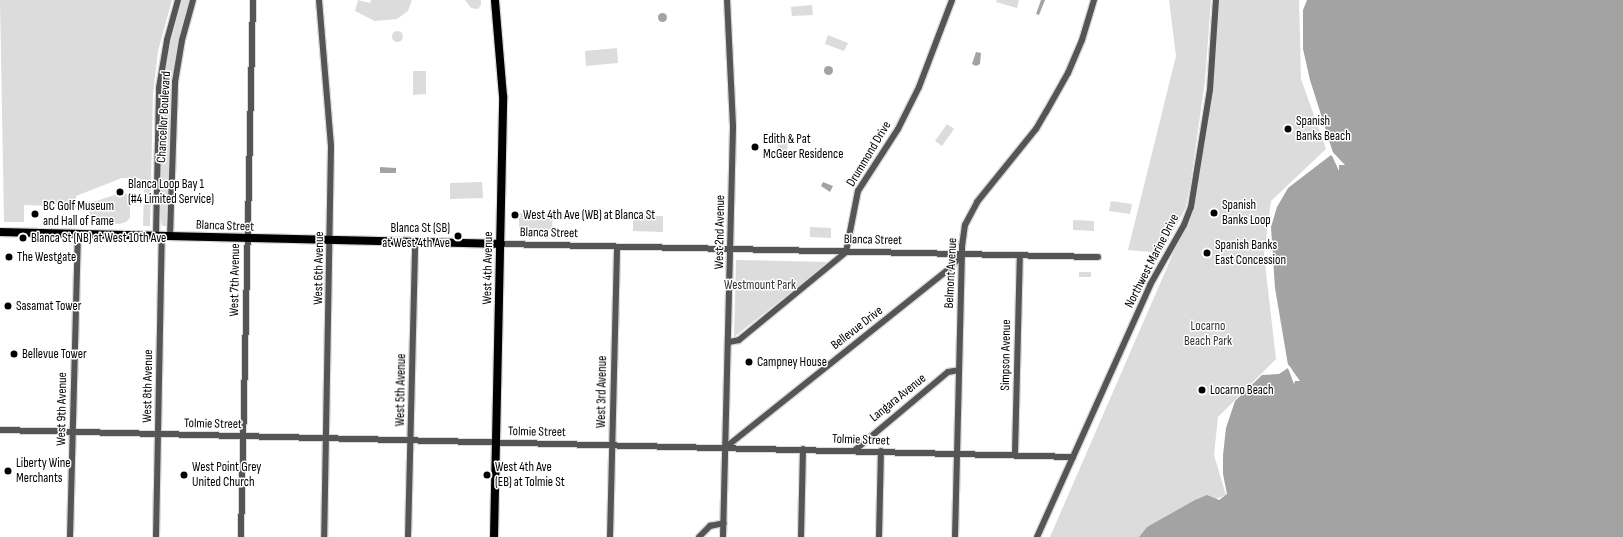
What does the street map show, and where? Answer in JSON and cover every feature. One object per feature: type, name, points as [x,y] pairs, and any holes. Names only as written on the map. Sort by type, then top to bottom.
[{"type":"main road","name":"West 4th Avenue","points":[[494,537],[503,96],[495,0]]},
{"type":"main road","name":"Blanca Street","points":[[0,232],[501,244]]},
{"type":"street","name":"Chancellor Boulevard","points":[[163,236],[159,88],[167,40],[178,0]]},
{"type":"street","name":"Chancellor Boulevard","points":[[163,236],[175,82],[182,40],[193,0]]},
{"type":"street","name":"West 7th Avenue","points":[[241,537],[252,0]]},
{"type":"street","name":"West 6th Avenue","points":[[319,0],[330,120],[331,240],[324,537]]},
{"type":"street","name":"West 2nd Avenue","points":[[723,537],[733,102],[727,0]]},
{"type":"street","name":"Drummond Drive","points":[[846,252],[858,191],[898,129],[919,86],[940,36],[952,0]]},
{"type":"street","name":"Belmont Avenue","points":[[955,537],[962,254],[966,225],[971,212],[1043,118],[1068,73],[1082,40],[1094,0]]},
{"type":"street","name":"Northwest Marine Drive","points":[[1037,537],[1150,285],[1184,225],[1191,208],[1210,90],[1216,0]]},
{"type":"street","name":"West 9th Avenue","points":[[70,537],[78,234]]},
{"type":"street","name":"West 8th Avenue","points":[[156,537],[163,236]]},
{"type":"street","name":"West 5th Avenue","points":[[408,537],[415,243]]},
{"type":"street","name":"Blanca Street","points":[[501,244],[1098,257]]},
{"type":"street","name":"West 3rd Avenue","points":[[610,537],[617,247]]},
{"type":"street","points":[[728,342],[739,340],[846,252]]},
{"type":"street","name":"Bellevue Drive","points":[[726,447],[950,268],[962,254]]},
{"type":"street","name":"Simpson Avenue","points":[[1015,454],[1020,256]]},
{"type":"street","name":"Langara Avenue","points":[[855,450],[948,372],[959,370]]},
{"type":"street","name":"Tolmie Street","points":[[0,430],[1015,454],[1073,457]]},
{"type":"street","points":[[801,537],[803,449]]},
{"type":"street","points":[[879,537],[881,451]]},
{"type":"street","points":[[699,537],[710,526],[724,523]]},
{"type":"green space","points":[[0,0],[172,0],[158,51],[153,94],[150,226],[143,226],[144,186],[139,178],[122,178],[76,196],[76,207],[24,205],[24,222],[4,222]]},
{"type":"green space","points":[[182,0],[190,0],[172,75],[168,203],[166,226],[162,226],[160,212],[163,96],[169,50]]},
{"type":"green space","points":[[358,0],[370,3],[371,0],[412,0],[408,11],[397,19],[375,21],[355,11]]},
{"type":"green space","points":[[465,0],[481,0],[481,5],[478,9],[471,8]]},
{"type":"green space","points":[[997,0],[1019,0],[1017,8],[996,2]]},
{"type":"green space","points":[[1169,0],[1211,0],[1205,81],[1191,180],[1186,207],[1162,253],[1128,250],[1176,56]]},
{"type":"green space","name":"Locarno Beach Park","points":[[1219,0],[1299,0],[1301,79],[1326,149],[1271,201],[1264,255],[1276,359],[1218,417],[1214,455],[1226,495],[1147,527],[1139,537],[1050,537],[1195,203],[1213,93]]},
{"type":"green space","points":[[812,5],[813,15],[792,16],[791,7]]},
{"type":"green space","points":[[395,31],[399,31],[401,32],[401,40],[395,41],[392,38],[392,34]]},
{"type":"green space","points":[[828,35],[848,43],[844,51],[825,44]]},
{"type":"green space","points":[[617,48],[618,63],[586,66],[585,51]]},
{"type":"green space","points":[[413,71],[426,71],[426,94],[413,95]]},
{"type":"green space","points":[[947,124],[954,129],[942,146],[935,141]]},
{"type":"green space","points":[[778,136],[788,136],[787,157],[777,157]]},
{"type":"green space","points":[[482,182],[483,198],[450,199],[450,183]]},
{"type":"green space","points":[[124,192],[130,197],[130,218],[126,222],[120,224],[90,221],[89,209],[93,202]]},
{"type":"green space","points":[[1111,201],[1132,204],[1130,214],[1109,211]]},
{"type":"green space","points":[[519,213],[553,214],[552,230],[519,229]]},
{"type":"green space","points":[[633,216],[663,216],[663,232],[633,231]]},
{"type":"green space","points":[[1073,220],[1094,221],[1094,231],[1073,230]]},
{"type":"green space","points":[[810,227],[831,228],[831,238],[810,237]]},
{"type":"green space","name":"Westmount Park","points":[[736,260],[829,262],[734,337]]},
{"type":"green space","points":[[1079,272],[1091,272],[1091,277],[1079,277]]},
{"type":"shaded area","points":[[1041,0],[1045,0],[1039,15],[1036,14]]},
{"type":"shaded area","points":[[1307,0],[1623,0],[1623,537],[1139,537],[1147,527],[1195,500],[1207,495],[1219,500],[1227,494],[1223,474],[1223,455],[1226,428],[1235,401],[1262,375],[1279,374],[1288,368],[1290,371],[1292,369],[1288,365],[1275,288],[1271,227],[1277,207],[1288,188],[1331,155],[1335,159],[1310,80],[1303,49],[1303,10]]},
{"type":"shaded area","points":[[660,13],[664,13],[666,17],[664,21],[660,21],[658,19],[658,15]]},
{"type":"shaded area","points":[[976,52],[981,53],[980,64],[976,66],[972,64]]},
{"type":"shaded area","points":[[828,65],[833,70],[828,75],[823,70]]},
{"type":"shaded area","points":[[380,167],[396,168],[396,173],[380,173]]},
{"type":"shaded area","points":[[823,182],[833,186],[830,192],[821,186]]},
{"type":"pier","points":[[1328,147],[1345,165],[1339,165],[1339,171]]},
{"type":"pier","points":[[1285,360],[1300,381],[1295,381],[1294,384]]},
{"type":"place","name":"Spanish Banks Beach","points":[[1288,129]]},
{"type":"place","name":"Edith & Pat McGeer Residence","points":[[755,147]]},
{"type":"place","name":"Blanca Loop Bay 1 (#4 Limited Service)","points":[[120,192]]},
{"type":"place","name":"Spanish Banks Loop","points":[[1214,213]]},
{"type":"place","name":"BC Golf Museum and Hall of Fame","points":[[35,214]]},
{"type":"place","name":"West 4th Ave (WB) at Blanca St","points":[[515,215]]},
{"type":"place","name":"Blanca St (SB) at West 4th Ave","points":[[458,236]]},
{"type":"place","name":"Blanca St (NB) at West 10th Ave","points":[[23,238]]},
{"type":"place","name":"Spanish Banks East Concession","points":[[1207,253]]},
{"type":"place","name":"The Westgate","points":[[9,257]]},
{"type":"place","name":"Sasamat Tower","points":[[8,306]]},
{"type":"place","name":"Bellevue Tower","points":[[14,354]]},
{"type":"place","name":"Campney House","points":[[749,362]]},
{"type":"place","name":"Locarno Beach","points":[[1202,390]]},
{"type":"place","name":"Liberty Wine Merchants","points":[[8,471]]},
{"type":"place","name":"West Point Grey United Church","points":[[184,475]]},
{"type":"place","name":"West 4th Ave (EB) at Tolmie St","points":[[487,475]]}]
